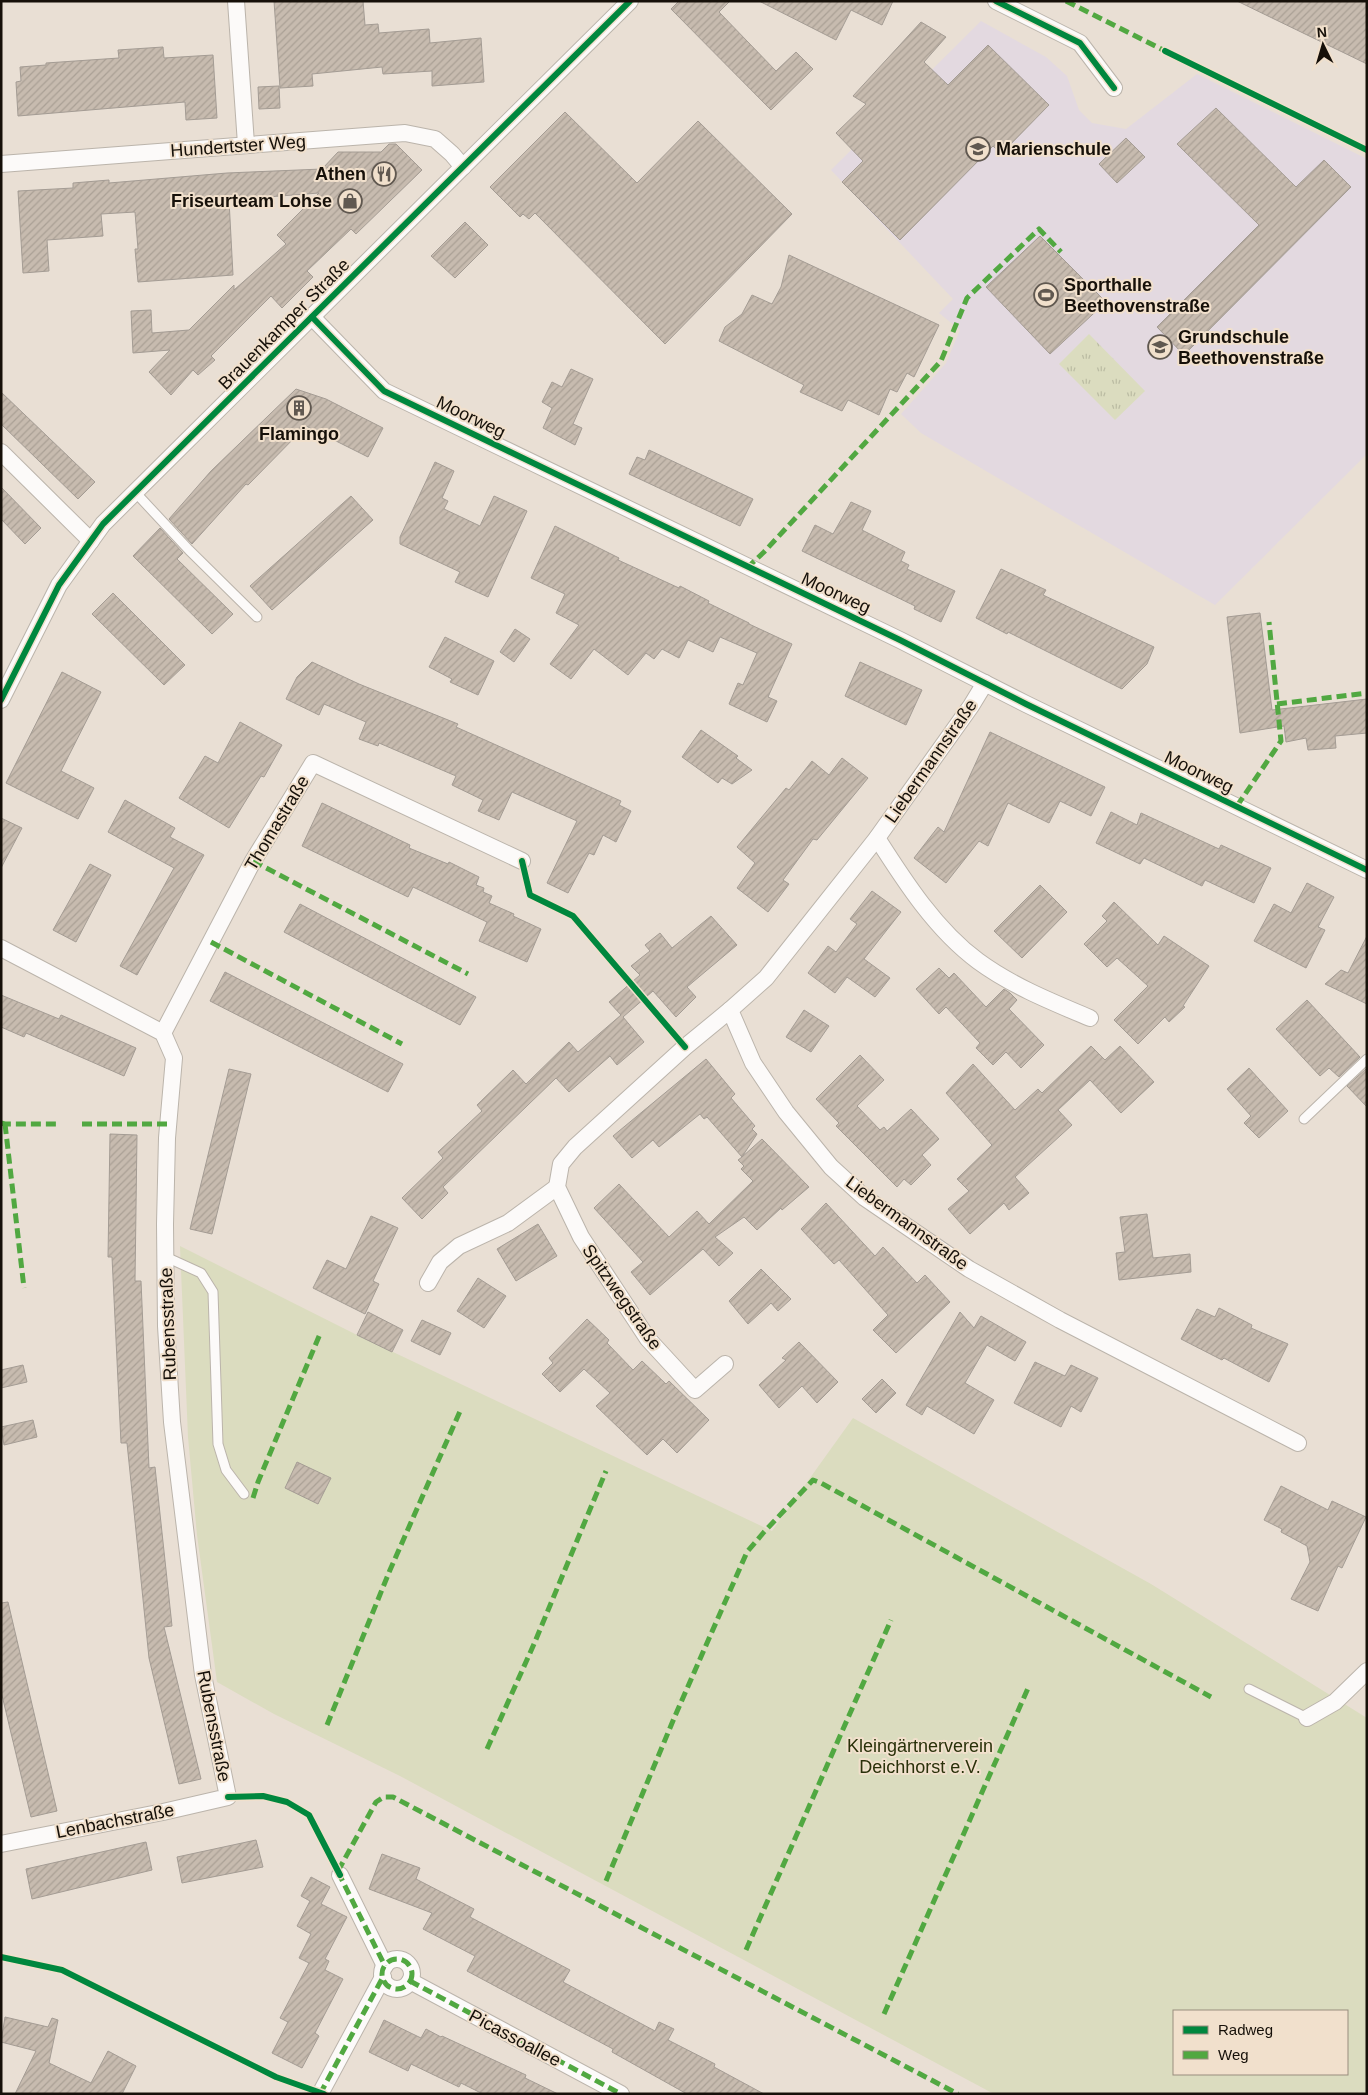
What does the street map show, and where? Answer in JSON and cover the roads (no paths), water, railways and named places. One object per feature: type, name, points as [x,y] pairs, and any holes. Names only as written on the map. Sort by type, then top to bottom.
[{"type":"street","points":[[236,1],[246,144]]},
{"type":"street","name":"Brauenkamper Straße","points":[[1,700],[58,585],[103,524],[630,1]]},
{"type":"street","points":[[996,1],[1080,43],[1114,88]]},
{"type":"street","name":"Hundertster Weg","points":[[1,164],[405,133],[435,139],[463,167]]},
{"type":"street","name":"Moorweg","points":[[312,317],[384,391],[900,640],[1367,870]]},
{"type":"street","points":[[1,452],[91,541]]},
{"type":"street","name":"Liebermannstraße","points":[[985,683],[971,706],[876,838],[766,978],[730,1010],[753,1063],[786,1112],[832,1167],[865,1198],[969,1269],[1060,1320],[1298,1443]]},
{"type":"street","name":"Thomastraße","points":[[163,1033],[253,860],[313,764],[522,861]]},
{"type":"street","name":"Liebermannstraße","points":[[876,838],[924,904],[963,948],[979,962],[1032,993],[1090,1018]]},
{"type":"street","points":[[1,948],[163,1033]]},
{"type":"street","points":[[428,1283],[440,1262],[459,1246],[508,1223],[557,1187],[561,1164],[575,1147],[685,1047],[730,1010]]},
{"type":"street","name":"Rubensstraße","points":[[163,1033],[174,1058],[167,1138],[166,1257],[166,1326],[172,1422],[203,1675],[228,1797]]},
{"type":"street","name":"Spitzwegstraße","points":[[557,1187],[581,1237],[648,1339],[695,1390],[725,1364]]},
{"type":"street","points":[[1307,1718],[1335,1702],[1367,1671]]},
{"type":"street","name":"Lenbachstraße","points":[[1,1844],[163,1812],[228,1797]]},
{"type":"street","points":[[320,2094],[384,1971],[393,1960],[403,1960],[410,1967],[412,1977],[410,1982],[402,1988],[397,1989],[388,1986],[384,1971],[340,1875]]},
{"type":"street","name":"Picassoallee","points":[[410,1982],[621,2094]]},
{"type":"lane","points":[[135,492],[189,550],[257,617]]},
{"type":"lane","points":[[1304,1119],[1367,1059]]},
{"type":"lane","points":[[166,1257],[201,1273],[213,1292],[218,1444],[226,1470],[244,1494]]},
{"type":"lane","points":[[1249,1689],[1307,1718]]},
{"type":"place","name":"Marienschule","points":[[978,149]]},
{"type":"place","name":"Athen","points":[[384,174]]},
{"type":"place","name":"Friseurteam Lohse","points":[[350,201]]},
{"type":"place","name":"Sporthalle Beethovenstraße","points":[[1046,295]]},
{"type":"place","name":"Grundschule Beethovenstraße","points":[[1160,347]]},
{"type":"place","name":"Flamingo","points":[[299,408]]},
{"type":"park label","name":"Kleingärtnerverein Deichhorst e.V.","points":[[920,1756]]}]
